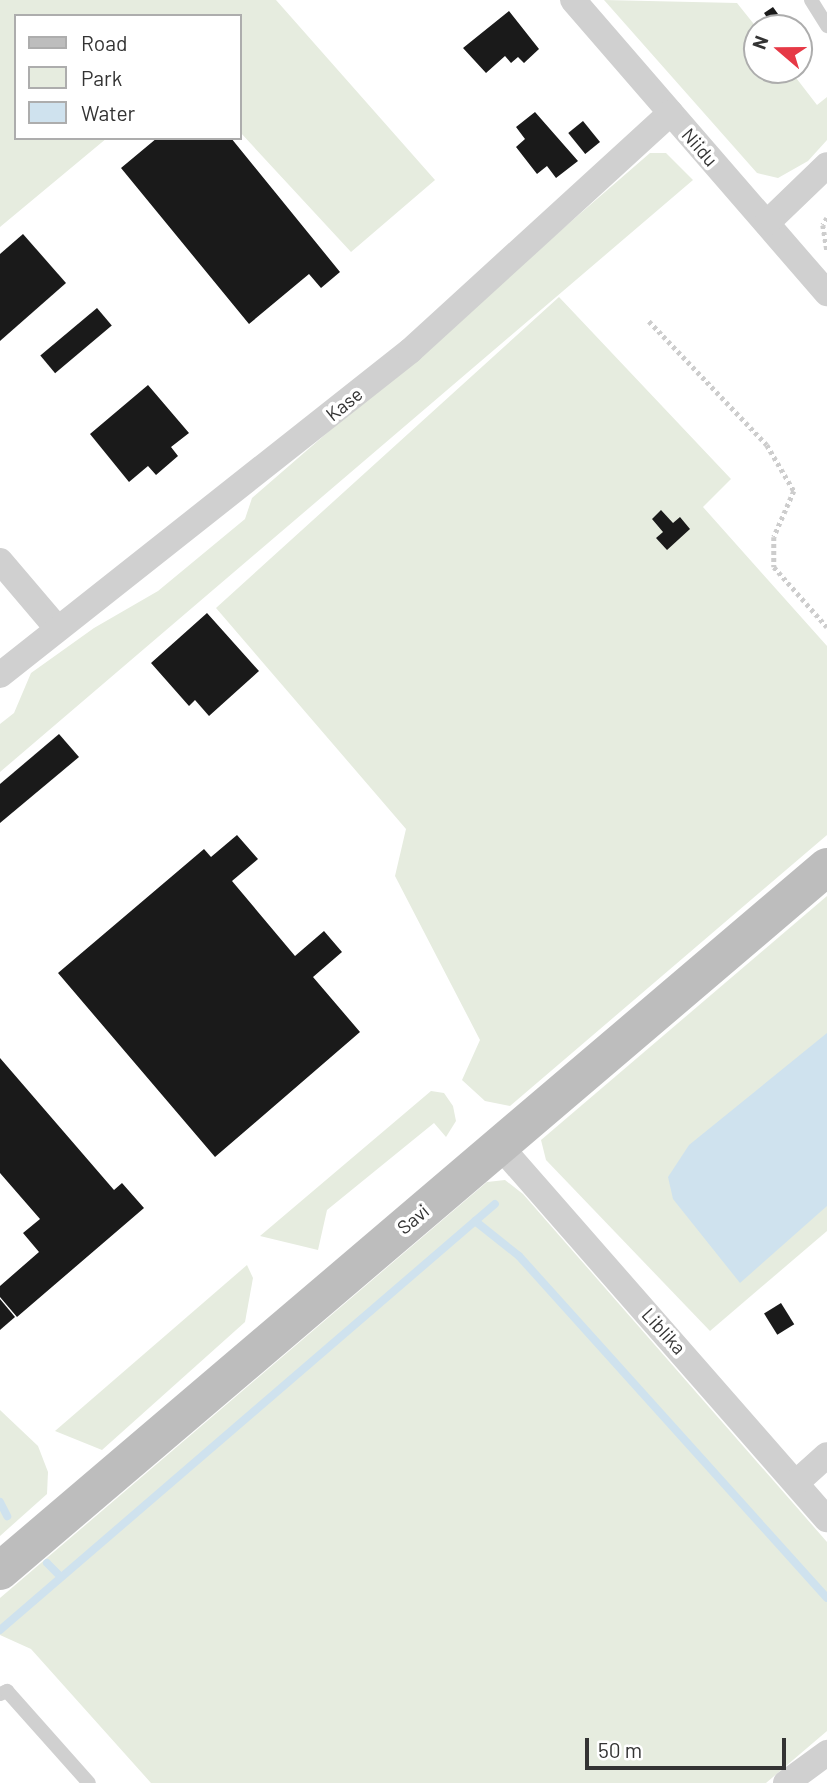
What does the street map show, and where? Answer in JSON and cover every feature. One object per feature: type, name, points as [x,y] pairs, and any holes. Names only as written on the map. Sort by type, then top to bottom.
[{"type":"street","name":"Niidu","points":[[573,0],[827,293]]},
{"type":"street","name":"Kase","points":[[0,675],[57,628],[90,607],[410,351],[671,113]]},
{"type":"street","points":[[767,223],[827,165]]},
{"type":"street","points":[[0,561],[57,628]]},
{"type":"street","name":"Savi","points":[[0,1571],[827,867]]},
{"type":"street","name":"Liblika","points":[[500,1146],[827,1519]]},
{"type":"street","points":[[797,1482],[827,1455]]},
{"type":"street","points":[[786,1783],[823,1765]]},
{"type":"lane","points":[[811,0],[827,26]]},
{"type":"lane","points":[[0,1694],[7,1691],[89,1783]]},
{"type":"path","points":[[827,218],[823,225],[827,250]]},
{"type":"path","points":[[649,321],[767,445],[794,491],[774,537],[774,567],[827,627]]},
{"type":"green space","points":[[0,0],[276,0],[435,180],[351,252],[242,134],[242,14],[14,14],[14,140],[105,140],[0,227]]},
{"type":"green space","points":[[604,0],[737,3],[746,14],[743,14],[743,84],[801,84],[817,105],[827,97],[827,140],[808,161],[778,178],[757,173]]},
{"type":"green space","points":[[650,153],[666,153],[693,180],[0,772],[0,724],[14,713],[31,673],[94,628],[158,591],[245,519],[252,498]]},
{"type":"green space","points":[[559,297],[731,479],[703,507],[827,646],[827,835],[510,1106],[485,1101],[462,1080],[480,1040],[395,876],[406,829],[216,608]]},
{"type":"green space","points":[[827,896],[827,1231],[710,1331],[546,1160],[541,1140]]},
{"type":"green space","points":[[431,1091],[444,1093],[453,1106],[456,1121],[446,1137],[434,1123],[327,1210],[318,1250],[260,1236]]},
{"type":"green space","points":[[505,1180],[523,1194],[827,1542],[827,1731],[766,1783],[151,1783],[31,1649],[0,1635],[0,1598],[487,1182]]},
{"type":"green space","points":[[247,1265],[253,1278],[245,1322],[102,1450],[55,1431]]},
{"type":"green space","points":[[0,1410],[38,1446],[48,1472],[47,1494],[0,1536]]},
{"type":"water","points":[[827,1033],[827,1206],[740,1283],[673,1199],[668,1177],[689,1145]]},
{"type":"building","points":[[773,7],[778,14],[765,14]]},
{"type":"building","points":[[509,11],[539,49],[524,63],[518,57],[511,63],[505,56],[486,73],[463,48]]},
{"type":"building","points":[[535,112],[578,161],[556,178],[547,166],[537,174],[516,147],[525,139],[516,127]]},
{"type":"building","points":[[583,121],[600,142],[585,154],[568,133]]},
{"type":"building","points":[[155,140],[233,140],[340,272],[321,288],[309,274],[249,324],[121,168]]},
{"type":"building","points":[[23,234],[66,283],[0,341],[0,254]]},
{"type":"building","points":[[97,308],[112,326],[55,373],[40,356]]},
{"type":"building","points":[[148,385],[189,433],[171,447],[178,456],[156,475],[148,466],[129,482],[90,434]]},
{"type":"building","points":[[661,510],[673,523],[680,517],[690,529],[667,550],[656,538],[663,532],[652,519]]},
{"type":"building","points":[[207,613],[259,671],[209,716],[195,700],[189,706],[151,663]]},
{"type":"building","points":[[59,734],[79,757],[0,823],[0,784]]},
{"type":"building","points":[[237,835],[258,859],[232,881],[295,956],[324,931],[342,952],[313,977],[360,1032],[215,1157],[58,973],[204,849],[211,857]]},
{"type":"building","points":[[0,1058],[114,1190],[122,1183],[144,1208],[17,1317],[0,1297],[0,1286],[39,1252],[23,1233],[40,1219],[0,1173]]},
{"type":"building","points":[[0,1299],[15,1317],[0,1330]]},
{"type":"building","points":[[781,1303],[794,1324],[777,1335],[764,1314]]},
{"type":"waterway","points":[[0,1630],[495,1204]]},
{"type":"waterway","points":[[475,1221],[519,1256],[827,1598]]},
{"type":"waterway","points":[[0,1502],[7,1516]]},
{"type":"waterway","points":[[47,1563],[60,1576]]}]
